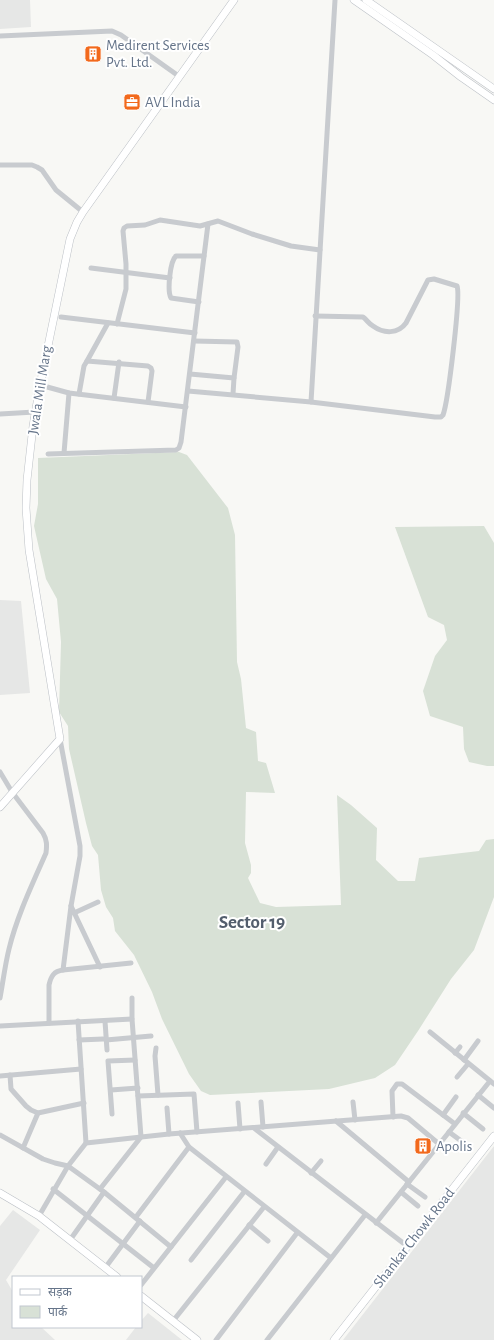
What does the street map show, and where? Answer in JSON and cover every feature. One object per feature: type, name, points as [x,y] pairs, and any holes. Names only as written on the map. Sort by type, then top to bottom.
[{"type":"street","name":"Jwala Mill Marg","points":[[60,739],[44,645],[27,528],[27,480],[35,412],[70,239],[83,212],[234,0]]},
{"type":"street","points":[[311,402],[335,0]]},
{"type":"street","points":[[354,0],[433,55],[461,78],[494,100]]},
{"type":"street","points":[[366,0],[494,89]]},
{"type":"street","points":[[0,36],[112,31],[121,35],[180,77]]},
{"type":"street","points":[[0,165],[32,165],[37,167],[42,170],[56,190],[83,212]]},
{"type":"street","points":[[117,324],[126,289],[127,274],[123,236],[124,228],[130,226],[145,226],[156,221],[165,220],[196,226],[218,221],[282,244],[320,250]]},
{"type":"street","points":[[48,454],[176,450],[181,446],[208,224]]},
{"type":"street","points":[[199,302],[171,298],[169,292],[170,278],[174,257],[204,256]]},
{"type":"street","points":[[91,268],[127,274],[170,278]]},
{"type":"street","points":[[188,390],[311,402],[435,417],[441,417],[443,415],[445,411],[456,320],[457,286],[434,279],[428,280],[406,323],[401,329],[396,331],[386,332],[374,327],[363,317],[315,316]]},
{"type":"street","points":[[61,317],[195,333]]},
{"type":"street","points":[[79,394],[84,366],[108,323]]},
{"type":"street","points":[[194,341],[237,342],[238,346],[233,394]]},
{"type":"street","points":[[87,360],[119,362],[150,367],[152,371],[148,402]]},
{"type":"street","points":[[114,398],[119,362]]},
{"type":"street","points":[[190,374],[234,378]]},
{"type":"street","points":[[40,385],[69,393],[186,407]]},
{"type":"street","points":[[64,453],[69,393]]},
{"type":"street","points":[[0,414],[35,412]]},
{"type":"street","points":[[0,807],[60,739]]},
{"type":"street","points":[[60,739],[80,846],[80,856],[63,970]]},
{"type":"street","points":[[0,772],[12,792],[43,833],[47,846],[46,853],[17,921],[9,949],[0,998]]},
{"type":"street","points":[[74,913],[98,902]]},
{"type":"street","points":[[72,906],[100,967]]},
{"type":"street","points":[[49,1023],[50,979],[53,974],[63,970],[131,963]]},
{"type":"street","points":[[70,1240],[102,1191],[141,1137],[132,1019],[132,998]]},
{"type":"street","points":[[0,1026],[132,1019]]},
{"type":"street","points":[[105,1020],[104,1040],[107,1050]]},
{"type":"street","points":[[39,1216],[68,1166],[86,1143],[78,1021]]},
{"type":"street","points":[[376,1223],[463,1113],[478,1095],[492,1083],[430,1032]]},
{"type":"street","points":[[79,1040],[104,1040],[151,1036]]},
{"type":"street","points":[[457,1077],[478,1041]]},
{"type":"street","points":[[455,1053],[460,1047]]},
{"type":"street","points":[[156,1048],[155,1056],[158,1095]]},
{"type":"street","points":[[112,1114],[108,1061],[135,1060]]},
{"type":"street","points":[[0,1076],[81,1069]]},
{"type":"street","points":[[10,1075],[10,1085],[14,1094],[31,1110],[38,1113],[84,1103]]},
{"type":"street","points":[[393,1117],[392,1091],[399,1083],[455,1124]]},
{"type":"street","points":[[111,1090],[138,1088]]},
{"type":"street","points":[[138,1096],[194,1094],[197,1132]]},
{"type":"street","points":[[478,1095],[494,1108]]},
{"type":"street","points":[[443,1115],[456,1097]]},
{"type":"street","points":[[261,1102],[263,1127]]},
{"type":"street","points":[[353,1102],[355,1120]]},
{"type":"street","points":[[238,1103],[240,1129]]},
{"type":"street","points":[[167,1108],[169,1134]]},
{"type":"street","points":[[23,1148],[38,1113]]},
{"type":"street","points":[[463,1113],[483,1129]]},
{"type":"street","points":[[86,1143],[180,1133],[393,1117],[408,1118],[439,1144]]},
{"type":"street","points":[[336,1121],[425,1197]]},
{"type":"street","points":[[254,1128],[406,1246]]},
{"type":"street","points":[[448,1132],[464,1143]]},
{"type":"street","points":[[180,1133],[189,1147],[244,1192],[331,1258]]},
{"type":"street","points":[[0,1136],[43,1159],[68,1166],[136,1217],[171,1247]]},
{"type":"street","name":"Shankar Chowk Road","points":[[334,1340],[406,1246],[494,1136]]},
{"type":"street","name":"Shankar Chowk Road","points":[[340,1340],[494,1142]]},
{"type":"street","points":[[136,1217],[189,1147]]},
{"type":"street","points":[[266,1164],[278,1147]]},
{"type":"street","points":[[311,1173],[321,1161]]},
{"type":"street","points":[[142,1284],[226,1177]]},
{"type":"street","points":[[54,1189],[154,1268]]},
{"type":"street","points":[[191,1260],[244,1192]]},
{"type":"street","points":[[401,1192],[418,1206]]},
{"type":"street","points":[[0,1193],[39,1216],[116,1276]]},
{"type":"street","points":[[172,1321],[264,1207]]},
{"type":"street","points":[[267,1340],[365,1215]]},
{"type":"street","points":[[105,1268],[140,1221]]},
{"type":"street","points":[[249,1225],[268,1241]]},
{"type":"street","points":[[216,1340],[297,1233]]},
{"type":"street","points":[[142,1297],[197,1340]]},
{"type":"shaded area","points":[[0,0],[30,0],[31,27],[0,29]]},
{"type":"shaded area","points":[[0,600],[21,601],[30,693],[0,695]]},
{"type":"shaded area","points":[[494,1146],[494,1340],[343,1340]]},
{"type":"shaded area","points":[[13,1210],[40,1230],[6,1280],[12,1290],[12,1328],[42,1328],[55,1340],[0,1340],[0,1226]]},
{"type":"shaded area","points":[[148,1313],[182,1340],[126,1340],[135,1328],[142,1328],[142,1320]]},
{"type":"green space","points":[[179,452],[187,455],[228,508],[235,535],[237,662],[241,679],[246,728],[256,732],[258,761],[266,763],[275,793],[246,792],[245,843],[251,865],[251,873],[248,878],[260,903],[276,907],[341,905],[337,795],[377,828],[376,860],[398,881],[415,881],[419,858],[479,851],[486,840],[494,839],[494,897],[474,950],[451,979],[395,1065],[375,1078],[329,1089],[210,1095],[201,1091],[189,1074],[162,1019],[152,992],[134,955],[115,931],[113,918],[106,907],[101,890],[98,855],[92,846],[69,749],[68,726],[59,712],[61,642],[57,599],[46,579],[34,526],[38,504],[38,458]]},
{"type":"green space","points":[[484,526],[494,543],[494,766],[469,762],[464,749],[463,727],[430,716],[423,691],[435,656],[447,640],[444,625],[428,617],[395,527]]},
{"type":"place","name":"Medirent Services Pvt. Ltd.","points":[[93,54]]},
{"type":"place","name":"AVL India","points":[[132,102]]},
{"type":"place","name":"Apolis","points":[[423,1146]]},
{"type":"district","name":"Sector 19","points":[[252,922]]}]
